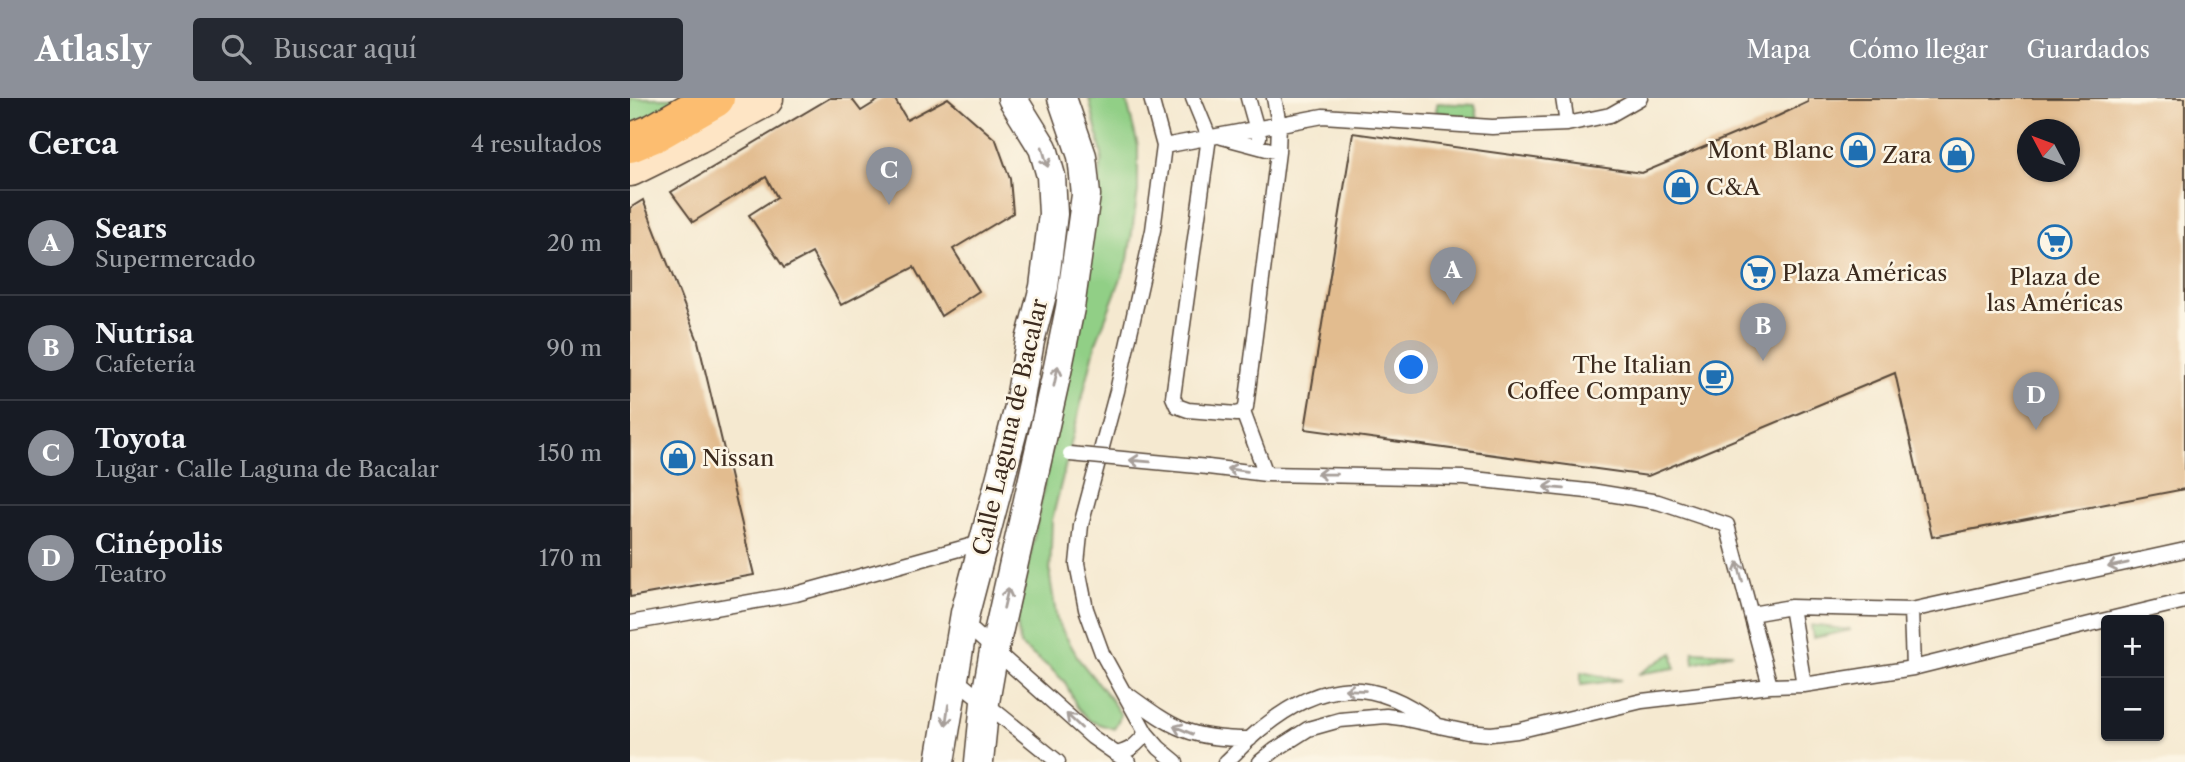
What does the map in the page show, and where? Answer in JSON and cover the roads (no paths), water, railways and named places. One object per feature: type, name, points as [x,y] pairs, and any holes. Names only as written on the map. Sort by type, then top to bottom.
[{"type":"highway","points":[[630,143],[654,133],[715,98]]},
{"type":"street","points":[[630,167],[764,98]]},
{"type":"street","name":"Calle Laguna de Bacalar","points":[[940,762],[963,622],[1018,411],[1030,341],[1044,286],[1053,214],[1051,176],[1043,148],[1012,98]]},
{"type":"street","name":"Calle Laguna de Bacalar","points":[[979,762],[994,650],[1055,452],[1070,308],[1086,195],[1082,156],[1062,98]]},
{"type":"lane","points":[[1151,98],[1164,146],[1153,230],[1117,391],[1081,525],[1077,564],[1086,610],[1102,653],[1146,733],[1176,762]]},
{"type":"lane","points":[[1193,98],[1213,137],[1173,397],[1177,406],[1188,410],[1237,414],[1243,412],[1246,407],[1278,152],[1279,124],[1274,98]]},
{"type":"lane","points":[[1248,98],[1262,149]]},
{"type":"lane","points":[[1563,98],[1567,124]]},
{"type":"lane","points":[[1164,146],[1322,116],[1492,127],[1567,124],[1610,115],[1640,98]]},
{"type":"lane","points":[[1213,137],[1278,152]]},
{"type":"lane","points":[[1243,412],[1266,474]]},
{"type":"lane","points":[[1055,452],[1266,474],[1464,478],[1597,492],[1658,502],[1727,525],[1770,685]]},
{"type":"lane","points":[[630,623],[796,594],[984,542]]},
{"type":"lane","points":[[1751,614],[1791,607],[1911,610],[2185,550]]},
{"type":"lane","points":[[2127,615],[2185,601]]},
{"type":"lane","points":[[1791,607],[1804,685]]},
{"type":"lane","points":[[1911,610],[1913,668]]},
{"type":"lane","points":[[1261,762],[1308,729],[1340,720],[1386,716],[1479,733],[1517,731],[1642,701],[1770,685],[1804,685],[1913,668],[2101,621]]},
{"type":"lane","points":[[963,622],[1092,737],[1122,758],[1146,733]]},
{"type":"lane","points":[[953,677],[1058,762]]},
{"type":"lane","points":[[1226,762],[1261,729],[1316,695],[1340,689],[1386,694],[1418,710],[1437,726]]},
{"type":"lane","points":[[1126,693],[1166,723],[1193,734],[1219,739],[1250,739]]},
{"type":"lane","points":[[1386,694],[1386,716]]},
{"type":"place","name":"Mont Blanc","points":[[1858,150]]},
{"type":"place","name":"Zara","points":[[1957,155]]},
{"type":"place","name":"C&A","points":[[1681,187]]},
{"type":"place","name":"Toyota","points":[[889,205]]},
{"type":"place","name":"Plaza de las Américas","points":[[2055,242]]},
{"type":"place","name":"Plaza Américas","points":[[1758,273]]},
{"type":"place","name":"Sears","points":[[1453,305]]},
{"type":"place","name":"Nutrisa","points":[[1763,361]]},
{"type":"place","name":"The Italian Coffee Company","points":[[1716,378]]},
{"type":"place","name":"Cinépolis","points":[[2036,430]]},
{"type":"place","name":"Nissan","points":[[678,458]]}]
